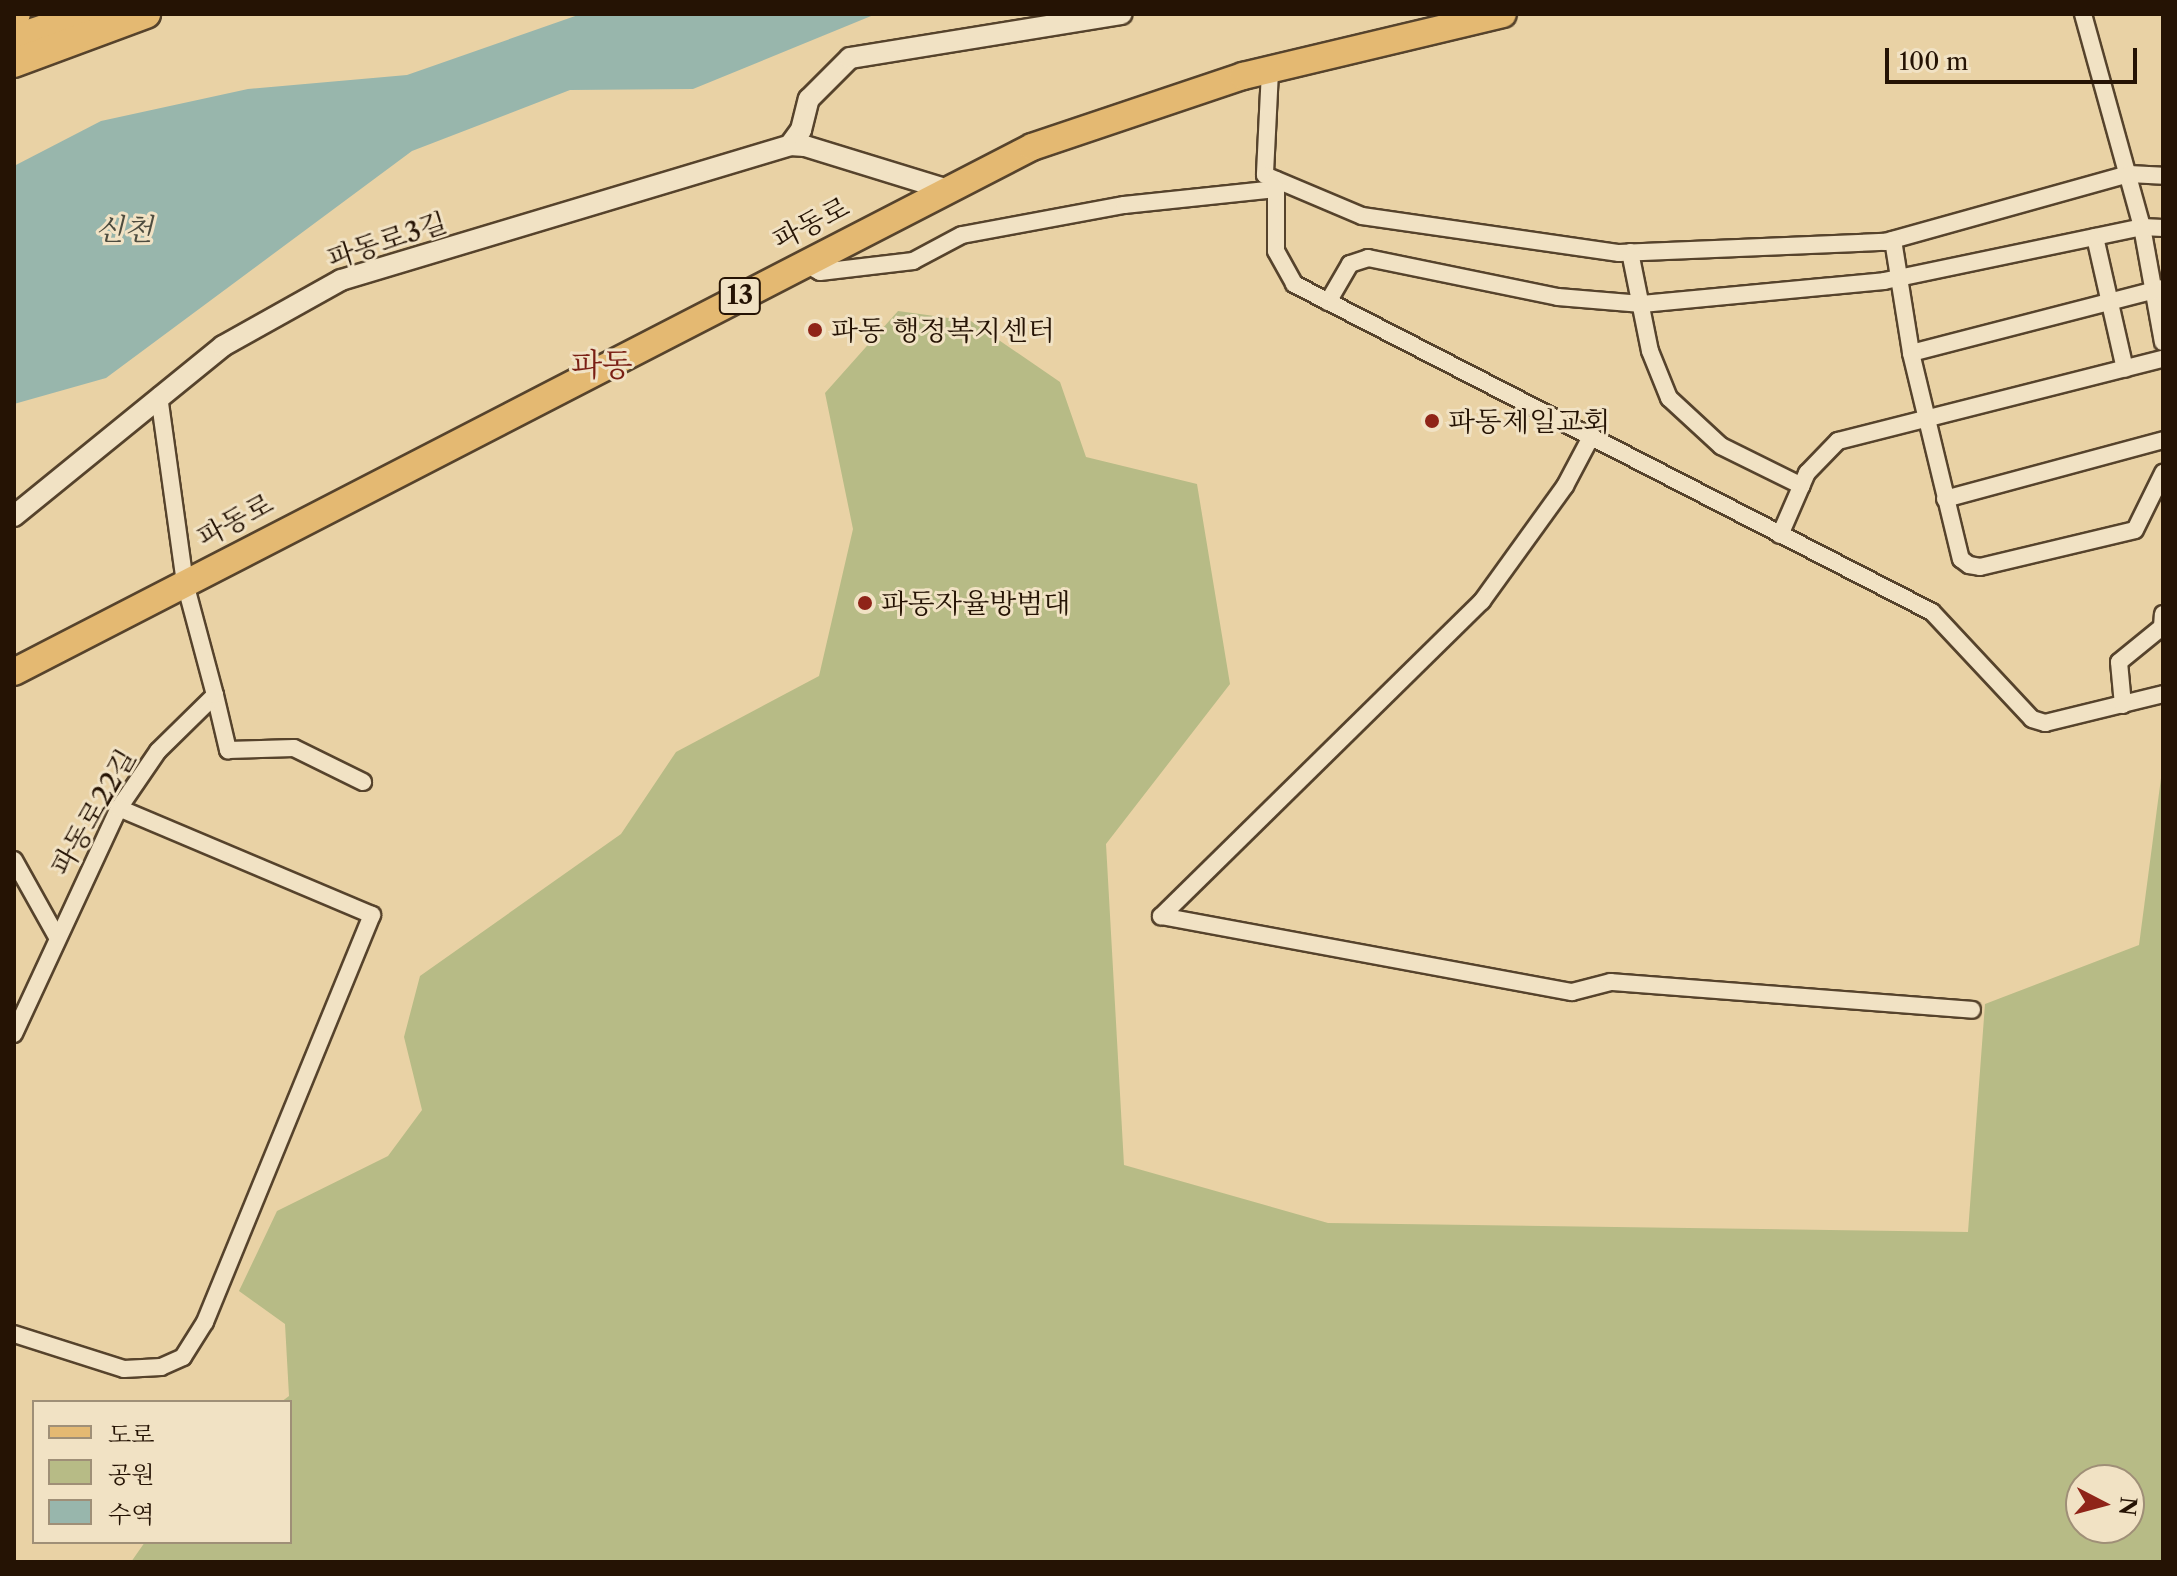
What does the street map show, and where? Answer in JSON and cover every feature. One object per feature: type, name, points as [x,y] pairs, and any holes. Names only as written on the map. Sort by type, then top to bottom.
[{"type":"highway","points":[[14,39],[89,14]]},
{"type":"highway","points":[[14,63],[146,14]]},
{"type":"main road","name":"파동로","points":[[14,672],[1032,147],[1125,112],[1270,71],[1503,14]]},
{"type":"street","points":[[790,145],[801,130],[809,99],[850,58],[1121,14]]},
{"type":"street","points":[[2083,14],[2124,175],[2142,227],[2157,289],[2163,342]]},
{"type":"street","points":[[1270,71],[1265,175],[1276,184],[1362,216],[1630,252],[1893,240],[2124,175],[2163,176]]},
{"type":"street","points":[[790,145],[805,146],[948,190]]},
{"type":"street","name":"파동로3길","points":[[14,516],[223,346],[341,280],[790,145]]},
{"type":"street","points":[[804,263],[820,272],[913,261],[962,235],[1124,205],[1276,184]]},
{"type":"street","points":[[1276,184],[1276,251],[1294,284],[1932,612],[2032,719],[2045,723],[2163,694]]},
{"type":"street","points":[[1328,302],[1350,264],[1368,258],[1558,297],[1642,304],[1897,278],[2142,227],[2163,228]]},
{"type":"street","points":[[2095,237],[2125,369]]},
{"type":"street","points":[[1893,240],[1897,278],[1925,419],[1961,559],[1980,567],[2135,530],[2163,473]]},
{"type":"street","points":[[1630,252],[1650,351],[1669,398],[1721,446],[1802,486]]},
{"type":"street","points":[[1911,353],[2157,289]]},
{"type":"street","points":[[1780,535],[1802,486],[1838,441],[2163,359]]},
{"type":"street","points":[[159,396],[185,583],[228,750],[294,748],[363,782]]},
{"type":"street","points":[[1592,435],[1565,486],[1482,601],[1161,916],[1572,992],[1611,982],[1972,1010]]},
{"type":"street","points":[[1945,499],[2163,440]]},
{"type":"street","points":[[2123,705],[2119,662],[2162,627],[2163,614]]},
{"type":"street","name":"파동로22길","points":[[14,1034],[56,935],[119,808],[158,751],[215,695]]},
{"type":"street","points":[[14,1334],[124,1369],[161,1367],[183,1357],[205,1322],[372,915],[119,808]]},
{"type":"street","points":[[14,860],[56,935]]},
{"type":"green space","points":[[898,311],[971,321],[1060,382],[1086,457],[1197,484],[1230,684],[1106,844],[1124,1165],[1328,1223],[1968,1232],[1985,1004],[2139,945],[2163,763],[2163,1562],[131,1562],[144,1544],[292,1544],[292,1400],[284,1400],[289,1396],[285,1324],[239,1291],[277,1211],[388,1156],[422,1110],[404,1037],[420,976],[621,834],[676,752],[819,676],[853,529],[825,393]]},
{"type":"water","name":"신천","points":[[581,14],[876,14],[693,89],[570,90],[412,151],[106,378],[14,404],[14,166],[101,121],[248,89],[407,75]]},
{"type":"place","name":"파동 행정복지센터","points":[[815,330]]},
{"type":"place","name":"파동제일교회","points":[[1432,421]]},
{"type":"place","name":"파동자율방범대","points":[[865,603]]},
{"type":"district","name":"파동","points":[[602,365]]}]
